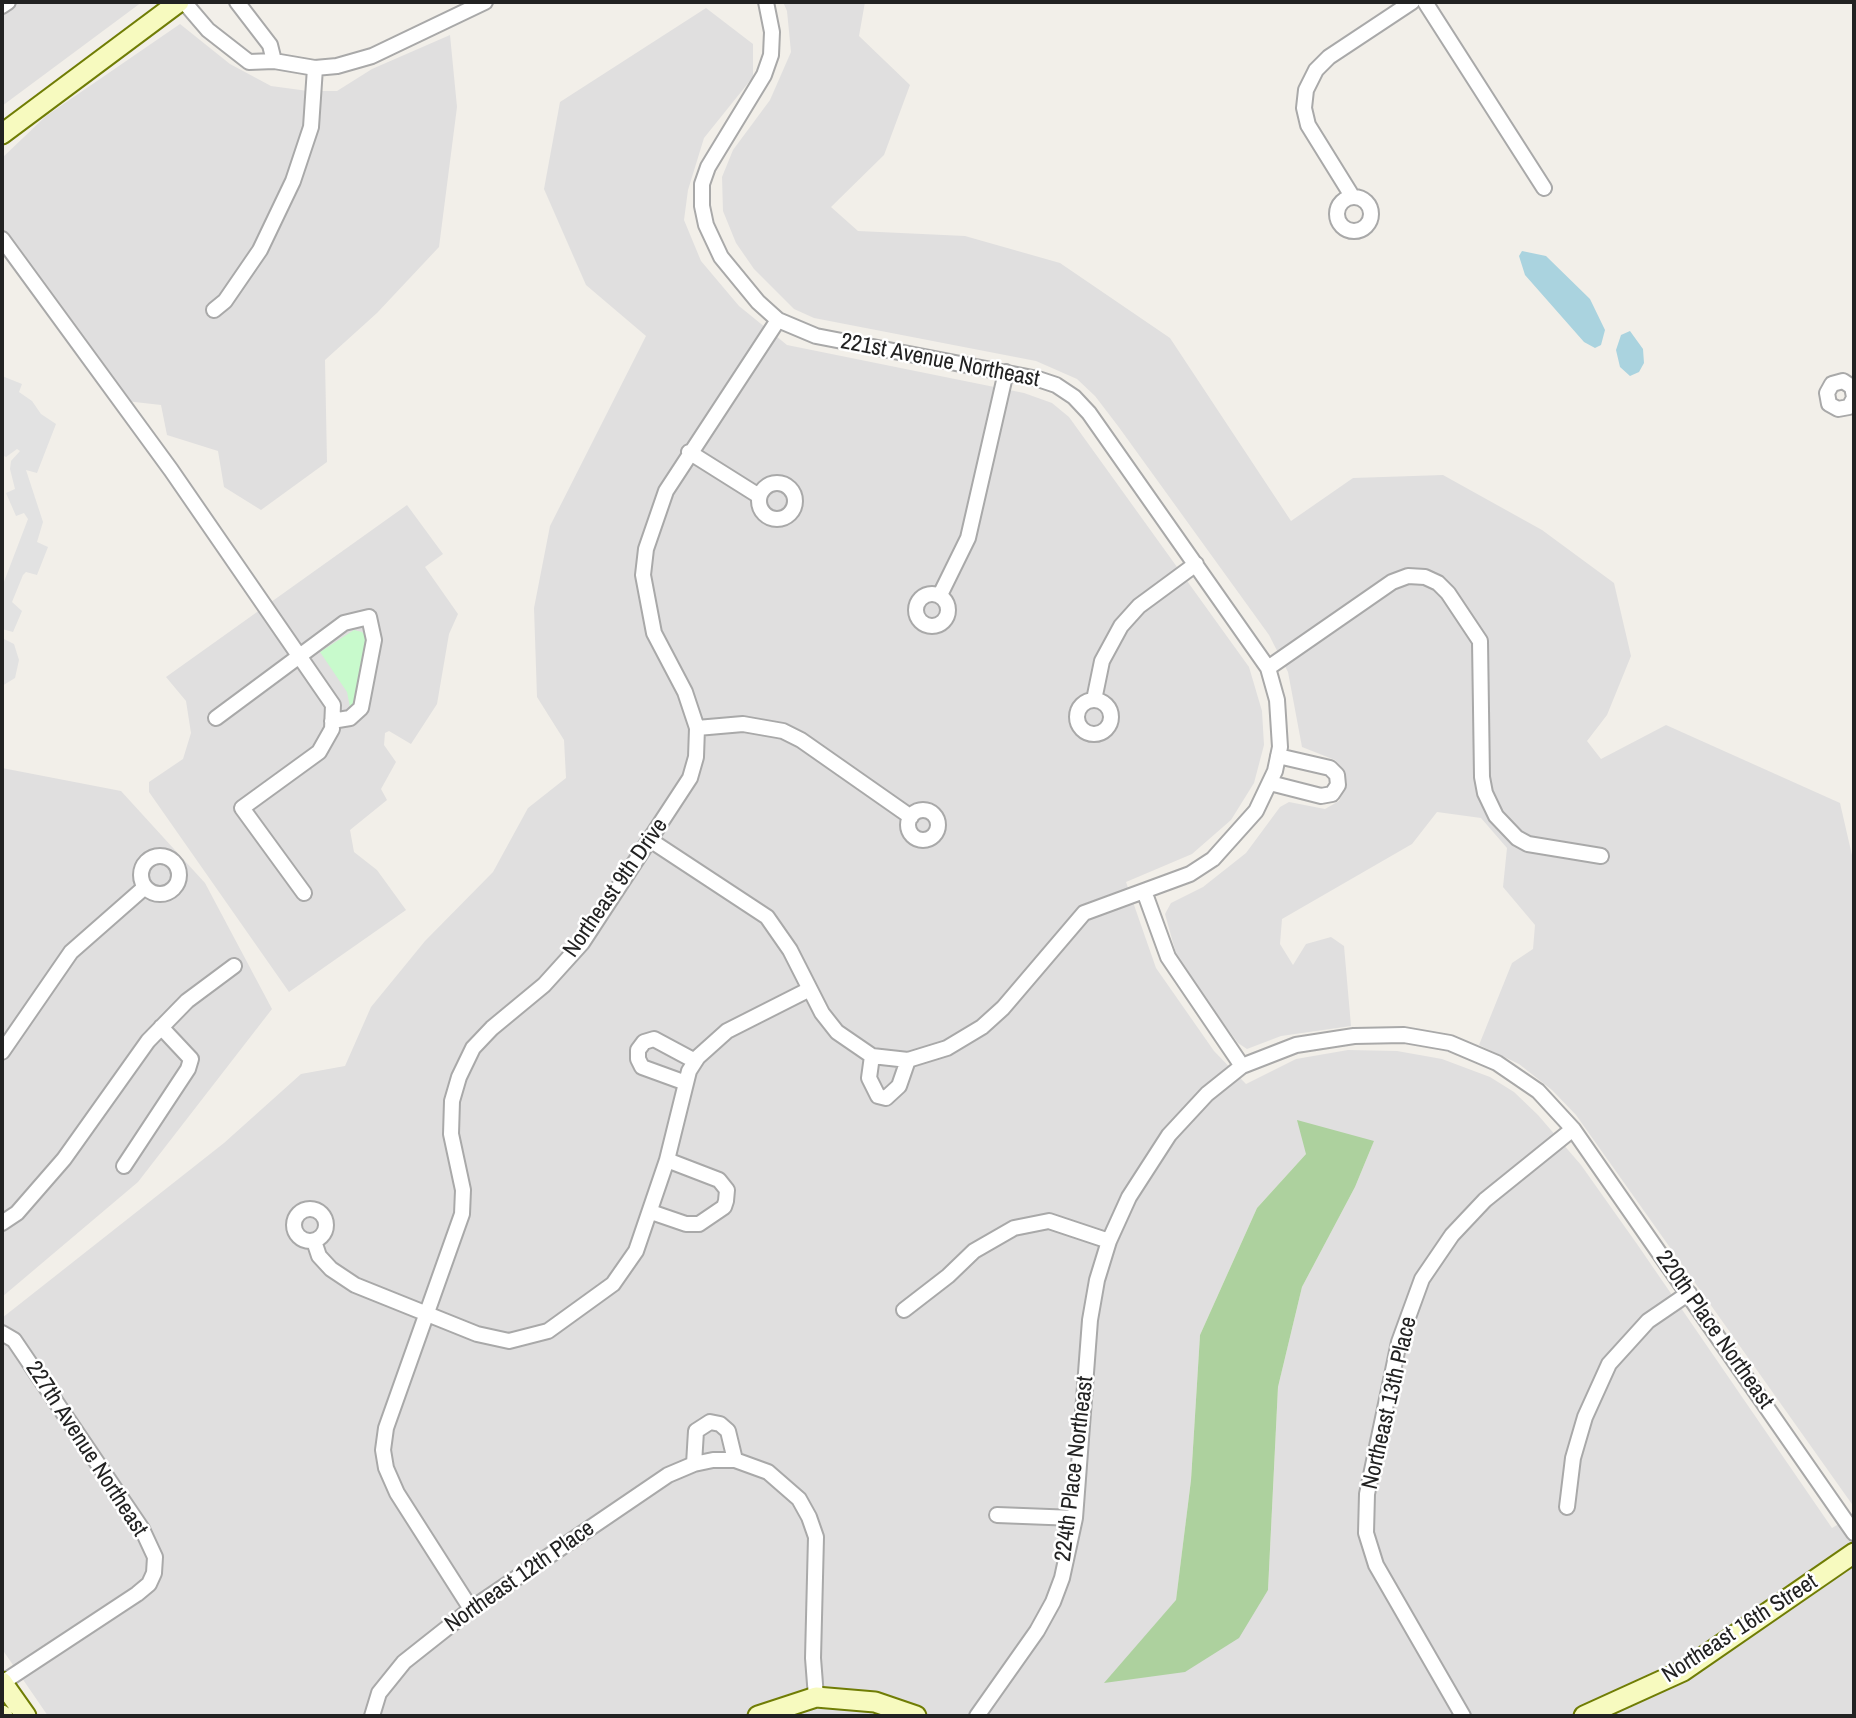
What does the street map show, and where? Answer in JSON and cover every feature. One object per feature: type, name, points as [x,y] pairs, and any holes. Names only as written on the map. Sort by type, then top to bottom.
[{"type":"street","points":[[2,6],[8,2]]},
{"type":"street","points":[[2,134],[181,2],[208,30],[248,62],[274,61],[315,68],[337,66],[372,55],[485,2]]},
{"type":"street","points":[[237,2],[270,45],[274,61]]},
{"type":"street","name":"221st Avenue Northeast","points":[[766,2],[772,32],[771,55],[747,106],[719,148],[702,184],[702,206],[706,225],[732,272],[778,320],[816,337],[1006,372],[1056,385],[1074,397],[1089,413],[1268,668],[1279,721],[1278,756],[1272,777],[1256,811],[1213,859],[1190,874],[1084,913],[1003,1008],[982,1027],[947,1048],[908,1060]]},
{"type":"street","points":[[1352,196],[1308,125],[1304,108],[1306,90],[1316,70],[1329,57],[1412,2]]},
{"type":"street","points":[[1425,2],[1544,188]]},
{"type":"street","points":[[214,310],[225,301],[260,250],[293,181],[311,127],[315,68]]},
{"type":"street","points":[[2,239],[171,470],[332,705],[332,729],[319,752],[243,808],[304,893]]},
{"type":"street","name":"Northeast 9th Drive","points":[[471,1609],[397,1493],[386,1468],[383,1450],[386,1428],[424,1314],[462,1214],[463,1190],[451,1133],[452,1101],[459,1077],[474,1048],[492,1028],[544,985],[582,943],[690,778],[696,757],[697,728],[685,692],[654,632],[643,575],[646,548],[666,491],[778,320]]},
{"type":"street","points":[[940,595],[968,538],[1006,372]]},
{"type":"street","points":[[690,453],[759,496]]},
{"type":"street","points":[[1094,699],[1102,661],[1121,626],[1139,606],[1196,564]]},
{"type":"street","points":[[1268,668],[1392,582],[1408,576],[1425,577],[1437,583],[1448,593],[1480,641],[1482,778],[1485,793],[1496,817],[1517,838],[1528,844],[1601,856]]},
{"type":"street","points":[[216,718],[344,623],[369,617],[374,640],[361,708],[350,718],[332,721]]},
{"type":"street","points":[[697,728],[743,724],[783,731],[801,740],[911,817]]},
{"type":"street","points":[[1272,777],[1321,796],[1332,794],[1338,785],[1337,775],[1331,768],[1278,756]]},
{"type":"street","points":[[650,841],[767,917],[790,950],[821,1013],[837,1032],[872,1056],[908,1060],[899,1086],[886,1098],[878,1096],[869,1078],[872,1056]]},
{"type":"street","points":[[2,1052],[71,952],[145,887]]},
{"type":"street","points":[[1144,891],[1157,934],[1173,968],[1242,1066]]},
{"type":"street","points":[[2,1223],[17,1213],[64,1159],[161,1027],[187,1001],[234,966]]},
{"type":"street","points":[[314,1241],[319,1256],[331,1269],[355,1285],[424,1314],[477,1334],[509,1341],[528,1339],[548,1331],[613,1284],[636,1251],[651,1212],[686,1083],[695,1061],[711,1042],[727,1031],[808,989]]},
{"type":"street","points":[[124,1166],[188,1069],[191,1059],[161,1027]]},
{"type":"street","points":[[904,1310],[948,1276],[974,1251],[1014,1228],[1049,1221],[1109,1241],[1129,1197],[1169,1135],[1207,1094],[1242,1066],[1296,1045],[1354,1036],[1404,1035],[1450,1043],[1497,1063],[1538,1091],[1573,1129]]},
{"type":"street","points":[[686,1083],[642,1067],[638,1050],[644,1042],[654,1039],[695,1061]]},
{"type":"street","name":"220th Place Northeast","points":[[1573,1129],[1854,1533]]},
{"type":"street","name":"Northeast 13th Place","points":[[1463,1716],[1390,1593],[1366,1533],[1367,1494],[1399,1342],[1422,1279],[1452,1235],[1485,1200],[1573,1129]]},
{"type":"street","points":[[651,1212],[686,1224],[699,1224],[724,1208],[727,1190],[719,1180],[667,1160]]},
{"type":"street","name":"224th Place Northeast","points":[[977,1716],[1037,1631],[1054,1602],[1075,1518],[1090,1320],[1097,1280],[1109,1241]]},
{"type":"street","points":[[1567,1507],[1573,1458],[1582,1427],[1605,1373],[1626,1343],[1648,1321],[1689,1293]]},
{"type":"street","name":"227th Avenue Northeast","points":[[2,1333],[14,1340],[142,1529],[155,1557],[154,1573],[149,1584],[137,1594],[2,1682]]},
{"type":"street","points":[[735,1460],[728,1431],[720,1424],[710,1422],[699,1426],[694,1436],[694,1464],[735,1460],[768,1472],[784,1483],[799,1499],[816,1537],[813,1658],[816,1697]]},
{"type":"street","name":"Northeast 12th Place","points":[[372,1716],[379,1693],[404,1662],[471,1609],[647,1489],[694,1464]]},
{"type":"street","points":[[997,1515],[1075,1518]]},
{"type":"street","name":"Northeast 16th Street","points":[[1584,1716],[1683,1671],[1854,1553]]},
{"type":"street","points":[[2,1682],[4,1697],[18,1716]]},
{"type":"street","points":[[2,1682],[26,1716]]},
{"type":"street","points":[[758,1716],[816,1697],[875,1702],[916,1716]]},
{"type":"shaded area","points":[[2,2],[142,2],[2,106]]},
{"type":"shaded area","points":[[783,2],[865,2],[859,36],[910,85],[884,155],[831,207],[858,231],[965,236],[1060,263],[1170,338],[1291,521],[1353,478],[1443,475],[1542,530],[1614,583],[1631,656],[1607,715],[1587,741],[1601,759],[1666,725],[1840,803],[1854,864],[1854,1507],[1576,1115],[1552,1090],[1519,1064],[1479,1045],[1512,963],[1533,949],[1535,925],[1503,887],[1507,848],[1481,818],[1437,812],[1412,844],[1282,919],[1280,944],[1293,965],[1306,944],[1331,937],[1344,946],[1351,1026],[1281,1036],[1247,1049],[1238,1043],[1211,1007],[1177,957],[1165,914],[1171,903],[1203,887],[1246,853],[1280,807],[1289,802],[1325,809],[1339,801],[1347,783],[1342,768],[1335,760],[1302,747],[1288,672],[1269,635],[1118,426],[1095,396],[1077,379],[1036,361],[814,318],[794,309],[754,269],[736,243],[723,211],[722,177],[733,150],[770,100],[791,52],[787,11]]},
{"type":"shaded area","points":[[706,8],[753,44],[753,77],[704,138],[688,190],[684,220],[701,261],[739,306],[787,345],[1024,393],[1052,403],[1069,417],[1249,667],[1262,711],[1264,745],[1254,783],[1231,820],[1192,854],[1126,882],[1156,968],[1214,1051],[1246,1084],[1296,1059],[1348,1050],[1397,1051],[1442,1059],[1490,1077],[1514,1092],[1538,1115],[1581,1165],[1832,1528],[1854,1515],[1854,1716],[48,1716],[2,1649],[2,1318],[224,1143],[301,1074],[345,1066],[371,1007],[425,941],[493,872],[528,808],[566,778],[564,740],[537,697],[534,608],[550,526],[646,336],[586,285],[544,189],[560,102]],"holes":[[[1374,1141],[1355,1187],[1302,1287],[1278,1387],[1268,1590],[1105,1683],[1176,1601],[1191,1480],[1200,1335],[1257,1208],[1306,1154]]]},
{"type":"shaded area","points":[[180,24],[230,64],[271,86],[308,91],[337,91],[372,69],[450,35],[457,107],[439,247],[377,313],[325,360],[327,462],[261,510],[224,487],[218,451],[167,435],[161,405],[117,400],[2,236],[2,158],[46,116]]},
{"type":"shaded area","points":[[2,376],[22,384],[19,392],[32,401],[41,414],[56,424],[37,473],[26,470],[43,522],[37,542],[48,547],[37,575],[26,572],[23,575],[12,602],[22,611],[13,632],[2,629],[2,587],[28,519],[24,513],[16,516],[6,493],[15,489],[10,469],[11,461],[20,451],[17,449],[6,457],[2,455]]},
{"type":"shaded area","points":[[407,505],[443,554],[425,567],[458,614],[449,634],[437,704],[411,744],[389,731],[385,733],[384,745],[396,762],[381,789],[387,800],[350,830],[354,852],[377,870],[406,910],[289,992],[149,792],[149,782],[183,759],[191,733],[186,701],[166,677]]},
{"type":"shaded area","points":[[2,638],[14,644],[19,660],[15,678],[2,686]]},
{"type":"shaded area","points":[[2,768],[121,791],[205,883],[272,1009],[138,1182],[2,1297]]},
{"type":"green space","points":[[354,630],[362,632],[368,639],[357,701],[351,712],[347,692],[320,652]]},
{"type":"green space","points":[[1297,1120],[1374,1141],[1355,1187],[1302,1287],[1278,1387],[1268,1590],[1239,1638],[1185,1672],[1104,1683],[1176,1600],[1191,1480],[1200,1335],[1257,1208],[1306,1154]]},
{"type":"water","points":[[1522,251],[1546,256],[1590,299],[1605,330],[1601,345],[1595,348],[1584,342],[1525,275],[1519,256]]},
{"type":"water","points":[[1630,331],[1643,349],[1644,363],[1639,372],[1630,376],[1620,367],[1616,350],[1621,335]]}]
